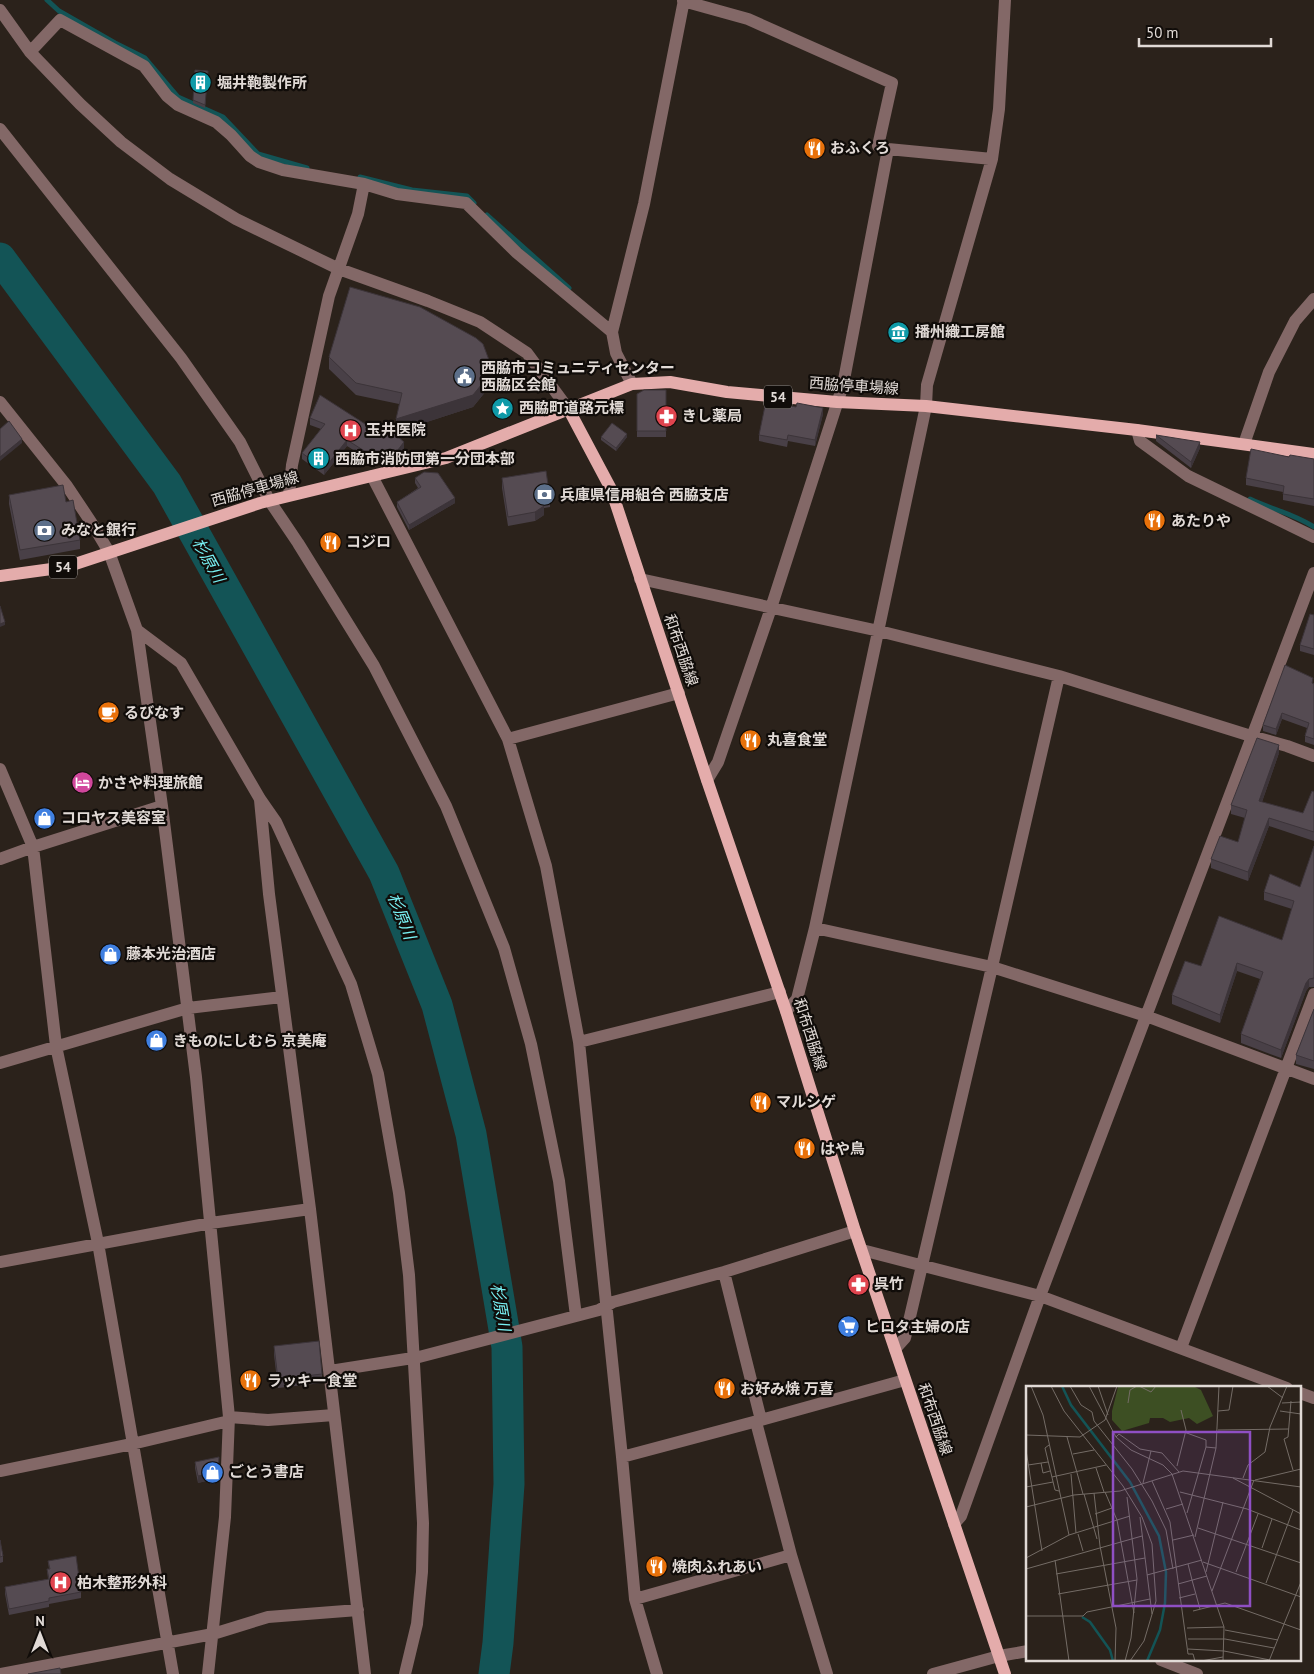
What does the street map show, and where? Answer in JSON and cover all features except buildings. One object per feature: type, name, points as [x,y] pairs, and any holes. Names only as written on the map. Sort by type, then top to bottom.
[{"type":"main road","name":"西脇停車場線","points":[[0,576],[66,567],[264,502],[446,458],[632,384],[670,382],[727,392],[837,402],[926,406],[1137,430],[1314,454]]},
{"type":"main road","name":"和布西脇線","points":[[569,410],[611,489],[707,780],[780,992],[904,1380],[1005,1674]]},
{"type":"street","points":[[786,1011],[797,998],[815,928],[880,631],[926,406],[927,385],[992,159],[1000,109],[1006,0]]},
{"type":"street","points":[[632,384],[616,353],[612,332],[644,204],[683,1],[748,19],[892,83],[878,146],[888,149],[992,159]]},
{"type":"street","points":[[0,10],[30,52],[80,104],[121,142],[170,179],[236,219],[339,269],[480,322],[527,353],[569,410]]},
{"type":"street","points":[[30,52],[60,20],[144,66],[167,96],[178,105],[216,122],[250,156],[259,162],[290,171],[364,184],[396,194],[466,203],[517,253],[612,332]]},
{"type":"street","points":[[0,129],[181,358],[240,442],[264,502],[298,544],[374,666],[446,806],[504,948],[531,1044],[559,1181],[573,1317]]},
{"type":"street","points":[[707,780],[718,762],[772,608],[843,385],[888,149]]},
{"type":"street","points":[[289,495],[292,465],[328,296],[358,214],[364,184]]},
{"type":"street","points":[[1244,444],[1269,372],[1295,321],[1314,299]]},
{"type":"street","points":[[0,402],[67,486],[91,522],[109,552],[137,630],[188,1008],[211,1223],[229,1419],[225,1517],[208,1674]]},
{"type":"street","points":[[1137,430],[1140,441],[1188,476],[1314,537]]},
{"type":"street","points":[[372,476],[508,739],[546,866],[579,1042],[635,1599],[657,1674]]},
{"type":"street","points":[[954,1524],[961,1516],[1040,1296],[1314,573]]},
{"type":"street","points":[[640,579],[880,631],[1058,676],[1314,756]]},
{"type":"street","points":[[137,630],[181,663],[260,799],[280,829],[351,984],[378,1074],[399,1193],[416,1357],[423,1523],[422,1562],[416,1624],[406,1674]]},
{"type":"street","points":[[895,1349],[905,1338],[1058,676]]},
{"type":"street","points":[[508,739],[679,693]]},
{"type":"street","points":[[0,769],[33,846],[56,1046],[98,1243],[173,1674]]},
{"type":"street","points":[[260,799],[282,997],[310,1209],[366,1674]]},
{"type":"street","points":[[0,859],[33,846],[162,806]]},
{"type":"street","points":[[815,928],[992,967],[1146,1016],[1314,1079]]},
{"type":"street","points":[[579,1042],[780,992]]},
{"type":"street","points":[[1181,1348],[1314,994]]},
{"type":"street","points":[[0,1063],[188,1008],[282,997]]},
{"type":"street","points":[[0,1262],[211,1223],[310,1209]]},
{"type":"street","points":[[330,1371],[416,1357],[573,1317],[599,1310],[613,1302],[724,1272],[855,1231]]},
{"type":"street","points":[[862,1250],[1040,1296],[1283,1386]]},
{"type":"street","points":[[724,1272],[791,1555],[827,1674]]},
{"type":"street","points":[[622,1457],[904,1380]]},
{"type":"street","points":[[1302,1393],[1314,1398]]},
{"type":"street","points":[[0,1471],[132,1444],[229,1419],[268,1420],[334,1415]]},
{"type":"street","points":[[635,1599],[791,1555]]},
{"type":"street","points":[[1,1674],[213,1634],[268,1617],[358,1610]]},
{"type":"street","points":[[933,1674],[999,1656],[1026,1651]]},
{"type":"street","points":[[1166,1662],[1197,1674]]},
{"type":"waterway","points":[[47,0],[59,11],[145,58],[178,97],[223,117],[258,154],[307,168]]},
{"type":"waterway","points":[[360,177],[412,190],[467,196],[474,203]]},
{"type":"waterway","points":[[487,215],[569,288]]},
{"type":"waterway","name":"杉原川","points":[[0,258],[167,484],[384,873],[437,1005],[471,1134],[507,1347],[509,1484],[498,1643],[494,1674]]},
{"type":"waterway","points":[[1250,499],[1298,518],[1314,527]]},
{"type":"place","name":"堀井鞄製作所","points":[[201,83]]},
{"type":"place","name":"おふくろ","points":[[814,148]]},
{"type":"place","name":"播州織工房館","points":[[899,332]]},
{"type":"place","name":"西脇市コミュニティセンター 西脇区会館","points":[[465,377]]},
{"type":"place","name":"西脇町道路元標","points":[[503,408]]},
{"type":"place","name":"きし薬局","points":[[666,416]]},
{"type":"place","name":"玉井医院","points":[[350,430]]},
{"type":"place","name":"西脇市消防団第一分団本部","points":[[319,459]]},
{"type":"place","name":"兵庫県信用組合 西脇支店","points":[[544,495]]},
{"type":"place","name":"あたりや","points":[[1155,521]]},
{"type":"place","name":"みなと銀行","points":[[45,530]]},
{"type":"place","name":"コジロ","points":[[330,542]]},
{"type":"place","name":"るびなす","points":[[108,713]]},
{"type":"place","name":"丸喜食堂","points":[[751,740]]},
{"type":"place","name":"かさや料理旅館","points":[[82,783]]},
{"type":"place","name":"コロヤス美容室","points":[[45,818]]},
{"type":"place","name":"藤本光治酒店","points":[[110,954]]},
{"type":"place","name":"きものにしむら 京美庵","points":[[157,1041]]},
{"type":"place","name":"マルシゲ","points":[[760,1102]]},
{"type":"place","name":"はや鳥","points":[[804,1149]]},
{"type":"place","name":"呉竹","points":[[858,1284]]},
{"type":"place","name":"ヒロタ主婦の店","points":[[849,1327]]},
{"type":"place","name":"ラッキー食堂","points":[[251,1381]]},
{"type":"place","name":"お好み焼 万喜","points":[[724,1389]]},
{"type":"place","name":"ごとう書店","points":[[213,1472]]},
{"type":"place","name":"焼肉ふれあい","points":[[656,1567]]},
{"type":"place","name":"柏木整形外科","points":[[61,1583]]}]
